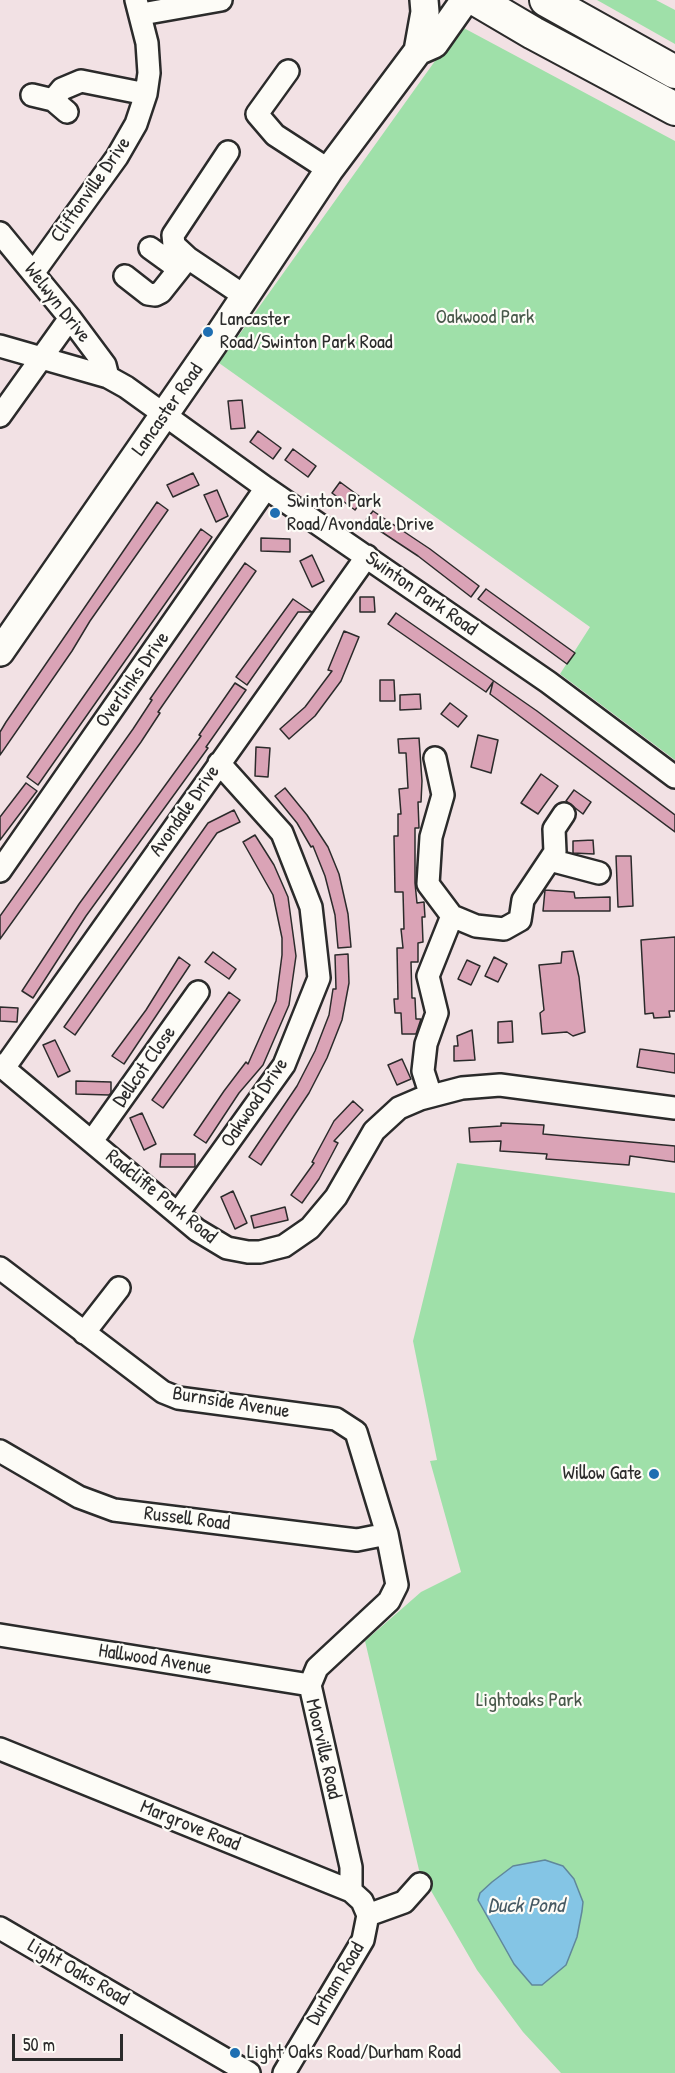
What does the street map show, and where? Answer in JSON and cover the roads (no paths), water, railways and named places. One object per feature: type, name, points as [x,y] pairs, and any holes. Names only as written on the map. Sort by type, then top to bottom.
[{"type":"highway","points":[[477,0],[533,33],[675,109]]},
{"type":"highway","points":[[546,0],[675,72]]},
{"type":"main road","points":[[419,44],[425,12],[424,0]]},
{"type":"main road","name":"Lancaster Road","points":[[0,652],[246,297],[329,170],[419,44],[447,0]]},
{"type":"main road","name":"Lancaster Road","points":[[419,44],[434,44],[465,0]]},
{"type":"street","points":[[139,7],[221,0]]},
{"type":"street","name":"Cliftonville Drive","points":[[34,272],[117,157],[136,124],[146,94],[149,73],[139,7]]},
{"type":"street","points":[[288,71],[257,114],[276,135],[329,170]]},
{"type":"street","points":[[32,95],[60,106],[62,89],[81,81],[146,94]]},
{"type":"street","points":[[183,264],[174,245],[173,235],[228,152]]},
{"type":"street","name":"Welwyn Drive","points":[[0,233],[34,272],[105,364],[108,377]]},
{"type":"street","points":[[150,248],[246,297]]},
{"type":"street","points":[[125,276],[147,294],[155,295],[161,292],[183,264]]},
{"type":"street","points":[[0,416],[70,318]]},
{"type":"street","name":"Swinton Park Road","points":[[0,346],[108,377],[142,398],[266,488],[548,682],[675,777]]},
{"type":"street","name":"Overlinks Drive","points":[[0,871],[266,488]]},
{"type":"street","name":"Avondale Drive","points":[[2,1067],[367,556]]},
{"type":"street","points":[[435,758],[443,795],[431,837],[428,884],[452,916],[476,926],[504,930],[520,920],[523,900],[555,852],[554,829],[564,814]]},
{"type":"street","name":"Oakwood Drive","points":[[178,1213],[284,1065],[319,978],[311,907],[282,833],[219,763]]},
{"type":"street","points":[[550,860],[599,873]]},
{"type":"street","points":[[431,1096],[423,1071],[426,1044],[437,1013],[428,976],[452,916]]},
{"type":"street","name":"Dellcot Close","points":[[92,1141],[198,992]]},
{"type":"street","name":"Radcliffe Park Road","points":[[2,1067],[178,1213],[227,1248],[260,1252],[284,1246],[310,1228],[329,1208],[368,1140],[382,1123],[399,1108],[431,1096],[462,1088],[500,1085],[675,1108]]},
{"type":"street","name":"Burnside Avenue","points":[[0,1268],[150,1384],[170,1395],[344,1421],[359,1438],[387,1534]]},
{"type":"street","points":[[84,1333],[118,1288]]},
{"type":"street","name":"Russell Road","points":[[0,1451],[79,1497],[114,1510],[357,1540],[387,1534]]},
{"type":"street","name":"Moorville Road","points":[[351,1891],[351,1867],[309,1685],[317,1668],[393,1596],[398,1580],[387,1534]]},
{"type":"street","name":"Hallwood Avenue","points":[[0,1635],[309,1685]]},
{"type":"street","name":"Margrove Road","points":[[0,1749],[351,1891]]},
{"type":"street","name":"Durham Road","points":[[284,2073],[363,1940],[368,1915],[404,1902],[420,1884]]},
{"type":"street","points":[[351,1891],[362,1901],[368,1915]]},
{"type":"street","name":"Light Oaks Road","points":[[0,1928],[249,2073]]},
{"type":"water","name":"Duck Pond","points":[[545,1860],[563,1866],[574,1879],[583,1902],[577,1937],[566,1965],[542,1985],[532,1985],[514,1964],[478,1900],[480,1893],[513,1866]]},
{"type":"place","name":"Lancaster Road/Swinton Park Road","points":[[208,332]]},
{"type":"place","name":"Swinton Park Road/Avondale Drive","points":[[275,513]]},
{"type":"place","name":"Willow Gate","points":[[654,1474]]},
{"type":"place","name":"Light Oaks Road/Durham Road","points":[[235,2053]]},
{"type":"park label","name":"Oakwood Park","points":[[485,318]]},
{"type":"park label","name":"Lightoaks Park","points":[[529,1701]]}]
